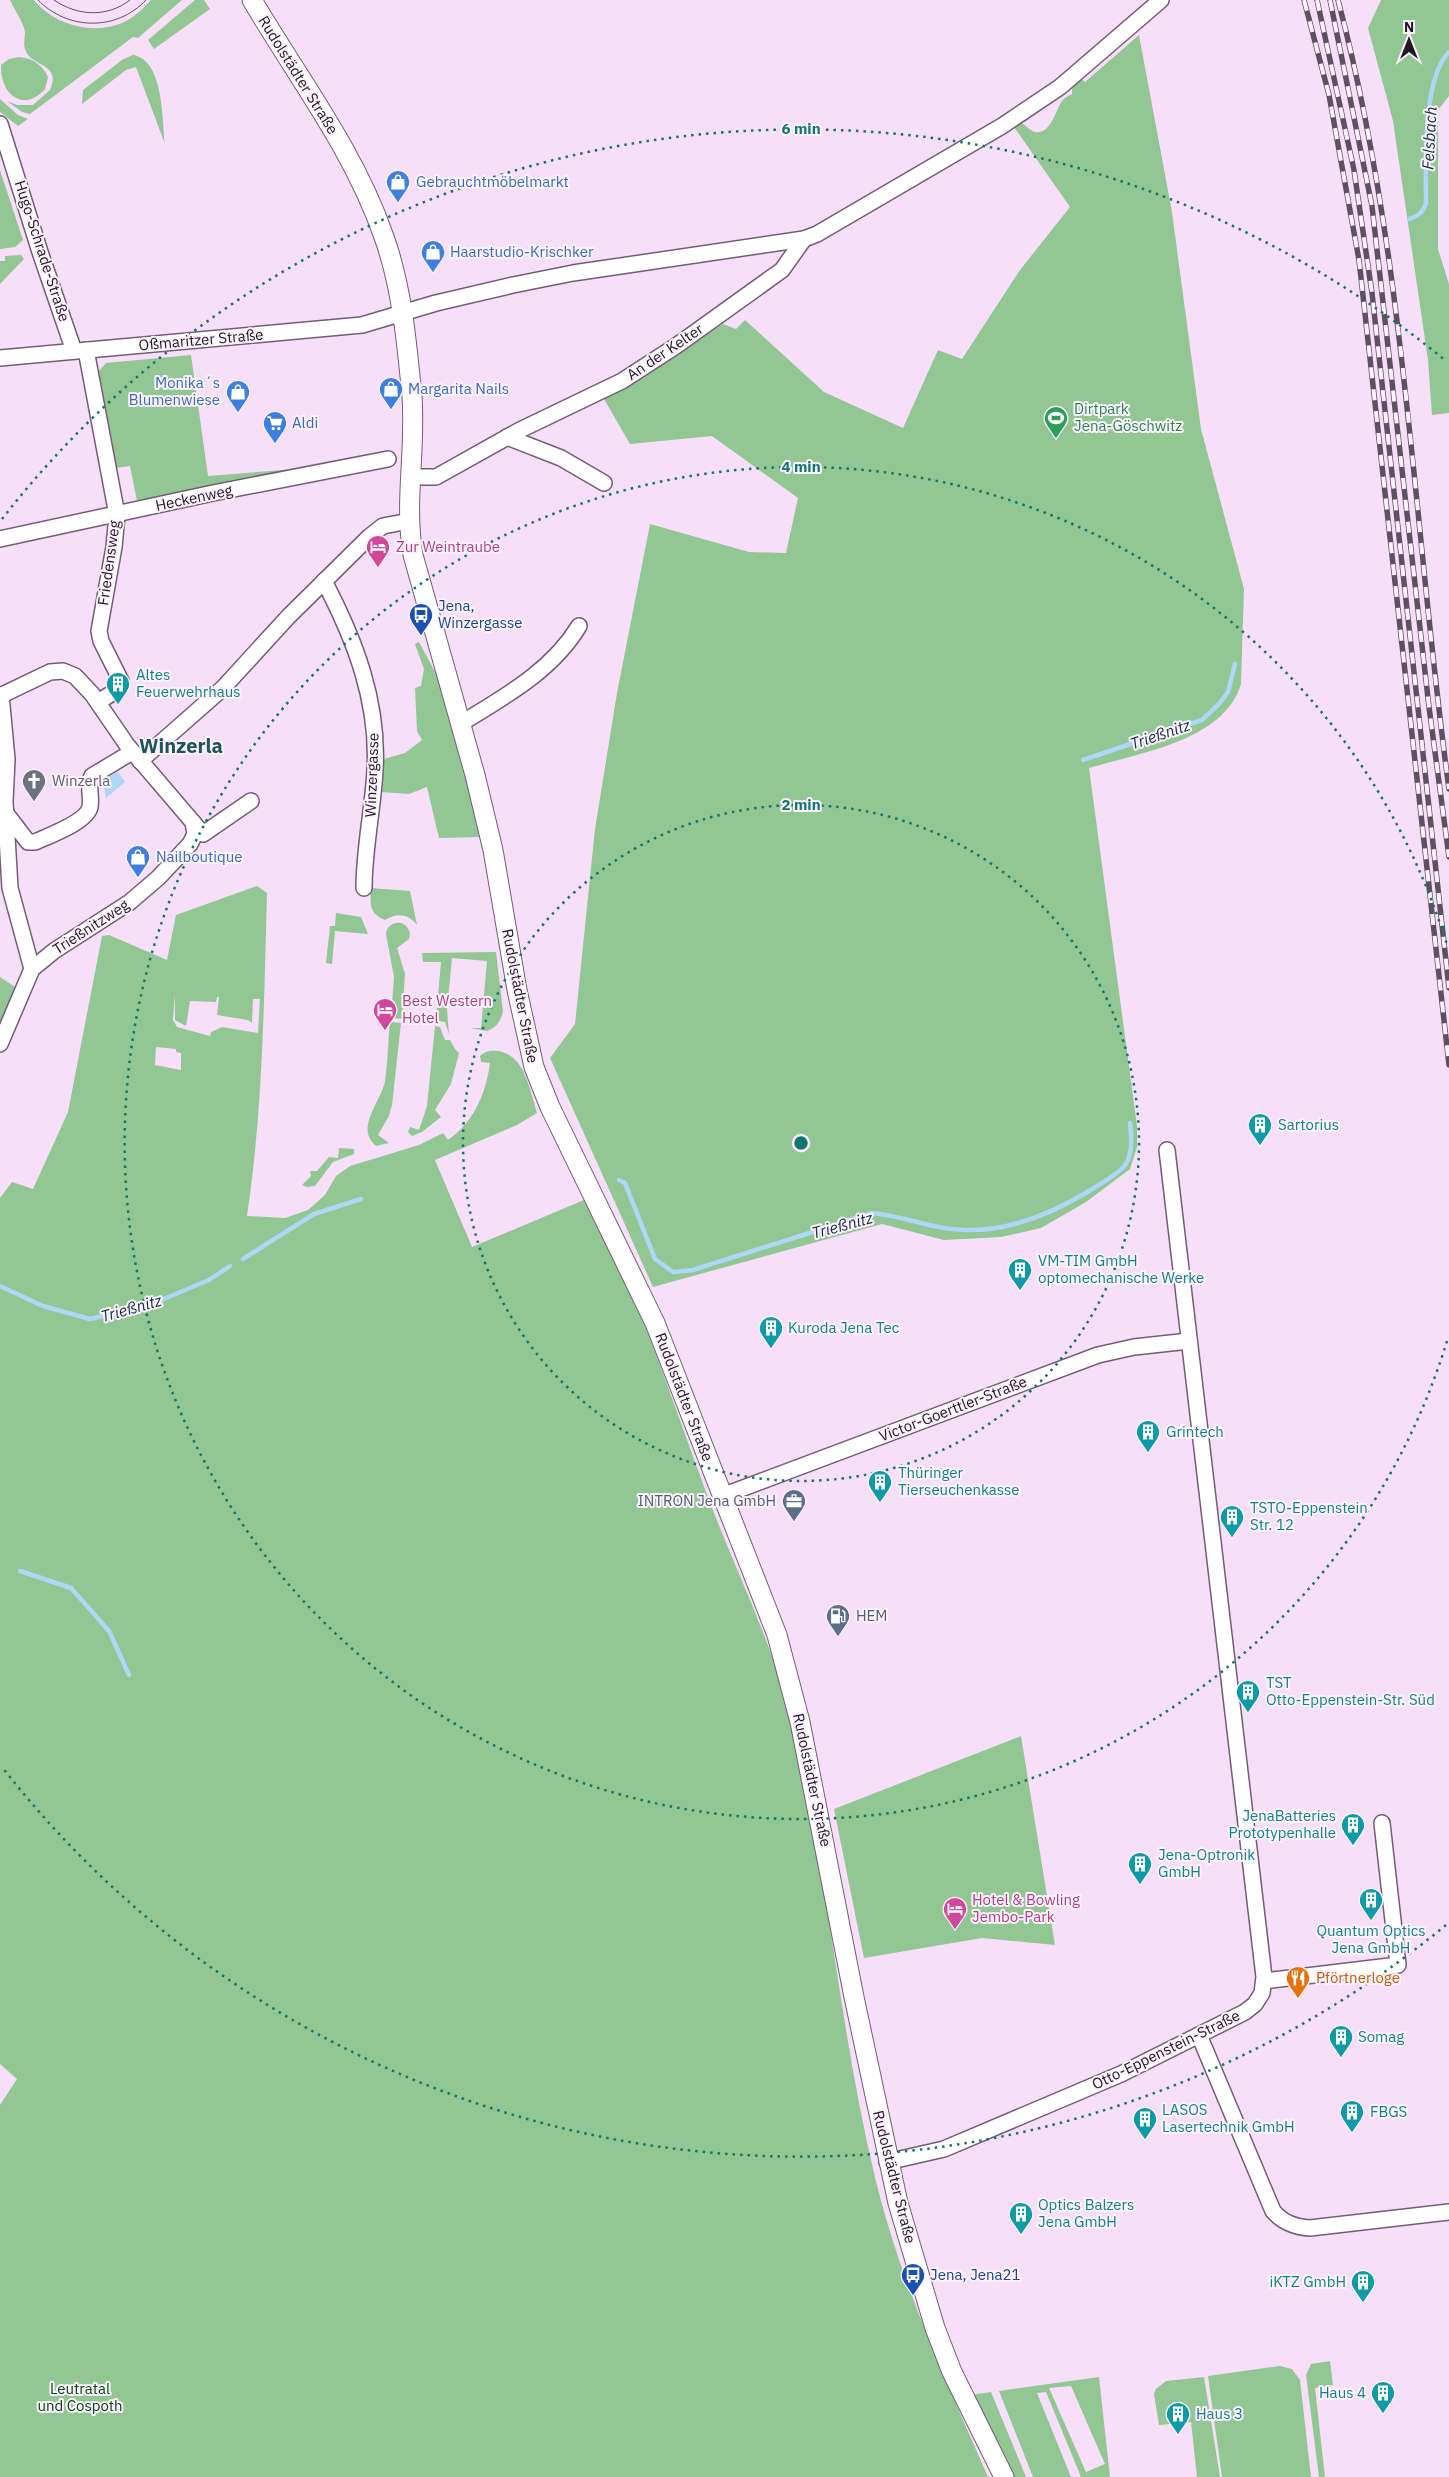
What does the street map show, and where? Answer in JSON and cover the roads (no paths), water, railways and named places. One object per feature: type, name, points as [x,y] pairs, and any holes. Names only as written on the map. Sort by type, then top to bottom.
[{"type":"street","name":"Rudolstädter Straße","points":[[252,0],[358,173],[385,238],[401,315],[412,398],[413,429],[409,521],[411,542],[418,575],[493,850],[520,1008],[534,1067],[550,1107],[655,1324],[777,1635],[800,1722],[887,2162],[935,2328],[952,2372],[1004,2477]]},
{"type":"street","points":[[804,239],[817,234],[1002,126],[1060,87],[1162,0]]},
{"type":"street","name":"Hugo-Schrade-Straße","points":[[0,124],[40,252],[80,350]]},
{"type":"street","name":"Oßmaritzer Straße","points":[[0,358],[362,325],[485,291],[573,274],[804,239]]},
{"type":"street","name":"An der Kelter","points":[[411,477],[436,476],[507,437],[622,381],[676,346],[782,270],[804,239]]},
{"type":"street","name":"Friedensweg","points":[[80,350],[117,515],[114,550],[99,631],[101,641],[121,682],[114,692],[98,702]]},
{"type":"street","points":[[507,437],[561,458],[604,483]]},
{"type":"street","name":"Heckenweg","points":[[0,539],[388,459]]},
{"type":"street","points":[[5,812],[28,842],[34,842],[83,817],[90,807],[90,782],[92,776],[136,756],[231,681],[278,628],[356,548],[383,526],[409,521]]},
{"type":"street","name":"Winzergasse","points":[[324,581],[354,644],[368,689],[372,711],[375,763],[364,888]]},
{"type":"street","points":[[460,724],[514,691],[547,666],[568,645],[580,626]]},
{"type":"street","points":[[32,969],[11,895],[5,812],[8,766],[1,695],[50,672],[60,671],[75,676],[98,702],[136,756],[203,834],[251,801]]},
{"type":"street","name":"Trießnitzweg","points":[[0,1044],[32,969],[54,950],[130,902],[158,878],[190,844],[195,834],[193,822]]},
{"type":"street","name":"Otto-Eppenstein-Straße","points":[[887,2162],[944,2149],[1121,2074],[1233,2019],[1255,2004],[1262,1993],[1264,1981],[1167,1150]]},
{"type":"street","name":"Victor-Goerttler-Straße","points":[[722,1496],[1098,1355],[1134,1347],[1189,1341]]},
{"type":"street","points":[[1264,1981],[1398,1965],[1382,1823]]},
{"type":"street","points":[[1199,2035],[1273,2211],[1282,2220],[1295,2226],[1310,2228],[1449,2212]]},
{"type":"water","points":[[118,772],[125,782],[106,798],[103,780]]},
{"type":"waterway","name":"Felsbach","points":[[1409,219],[1420,214],[1426,203],[1426,146],[1430,102],[1440,65],[1449,52]]},
{"type":"waterway","name":"Trießnitz","points":[[1083,760],[1202,720],[1219,704],[1228,692],[1235,664]]},
{"type":"waterway","name":"Trießnitz","points":[[619,1180],[625,1183],[655,1259],[673,1272],[693,1270],[872,1213],[958,1230],[988,1229],[1023,1222],[1072,1201],[1122,1169],[1130,1153],[1130,1123]]},
{"type":"waterway","name":"Trießnitz","points":[[243,1259],[314,1214],[361,1199]]},
{"type":"waterway","name":"Trießnitz","points":[[0,1286],[43,1306],[90,1319],[147,1306],[209,1280],[230,1266]]},
{"type":"waterway","name":"Trießnitz","points":[[20,1571],[71,1588],[109,1631],[129,1675]]},
{"type":"tram line","points":[[38,0],[50,10],[63,17],[77,22],[92,23],[121,18],[146,0]]},
{"type":"tram line","points":[[54,0],[72,9],[92,13],[112,10],[130,0]]},
{"type":"railway","points":[[1304,0],[1329,95],[1359,260],[1449,1065]]},
{"type":"railway","points":[[1317,0],[1354,170],[1372,293],[1449,988]]},
{"type":"railway","points":[[1330,0],[1372,206],[1429,707],[1449,857]]},
{"type":"railway","points":[[1338,0],[1361,97],[1394,293],[1449,789]]},
{"type":"place","name":"Gebrauchtmöbelmarkt","points":[[398,203]]},
{"type":"place","name":"Haarstudio-Krischker","points":[[433,273]]},
{"type":"place","name":"Margarita Nails","points":[[391,410]]},
{"type":"place","name":"Monika´s Blumenwiese","points":[[238,413]]},
{"type":"place","name":"Dirtpark Jena-Göschwitz","points":[[1056,439]]},
{"type":"place","name":"Aldi","points":[[275,444]]},
{"type":"place","name":"Zur Weintraube","points":[[378,568]]},
{"type":"place","name":"Jena, Winzergasse","points":[[421,636]]},
{"type":"place","name":"Altes Feuerwehrhaus","points":[[118,705]]},
{"type":"place","name":"Winzerla","points":[[34,802]]},
{"type":"place","name":"Nailboutique","points":[[138,878]]},
{"type":"place","name":"Best Western Hotel","points":[[385,1031]]},
{"type":"place","name":"Sartorius","points":[[1260,1146]]},
{"type":"place","name":"VM-TIM GmbH optomechanische Werke","points":[[1020,1291]]},
{"type":"place","name":"Kuroda Jena Tec","points":[[771,1349]]},
{"type":"place","name":"Grintech","points":[[1148,1453]]},
{"type":"place","name":"Thüringer Tierseuchenkasse","points":[[880,1503]]},
{"type":"place","name":"INTRON Jena GmbH","points":[[794,1522]]},
{"type":"place","name":"TSTO-Eppenstein Str. 12","points":[[1232,1538]]},
{"type":"place","name":"HEM","points":[[838,1637]]},
{"type":"place","name":"TST Otto-Eppenstein-Str. Süd","points":[[1248,1713]]},
{"type":"place","name":"JenaBatteries Prototypenhalle","points":[[1353,1846]]},
{"type":"place","name":"Jena-Optronik GmbH","points":[[1140,1885]]},
{"type":"place","name":"Quantum Optics Jena GmbH","points":[[1371,1921]]},
{"type":"place","name":"Hotel & Bowling Jembo-Park","points":[[955,1930]]},
{"type":"place","name":"Pförtnerloge","points":[[1298,1999]]},
{"type":"place","name":"Somag","points":[[1341,2058]]},
{"type":"place","name":"FBGS","points":[[1352,2133]]},
{"type":"place","name":"LASOS Lasertechnik GmbH","points":[[1145,2140]]},
{"type":"place","name":"Optics Balzers Jena GmbH","points":[[1021,2235]]},
{"type":"place","name":"Jena, Jena21","points":[[913,2296]]},
{"type":"place","name":"iKTZ GmbH","points":[[1363,2303]]},
{"type":"place","name":"Haus 4","points":[[1383,2414]]},
{"type":"place","name":"Haus 3","points":[[1178,2435]]},
{"type":"district","name":"Winzerla","points":[[181,746]]},
{"type":"park label","name":"Leutratal und Cospoth","points":[[80,2398]]}]
